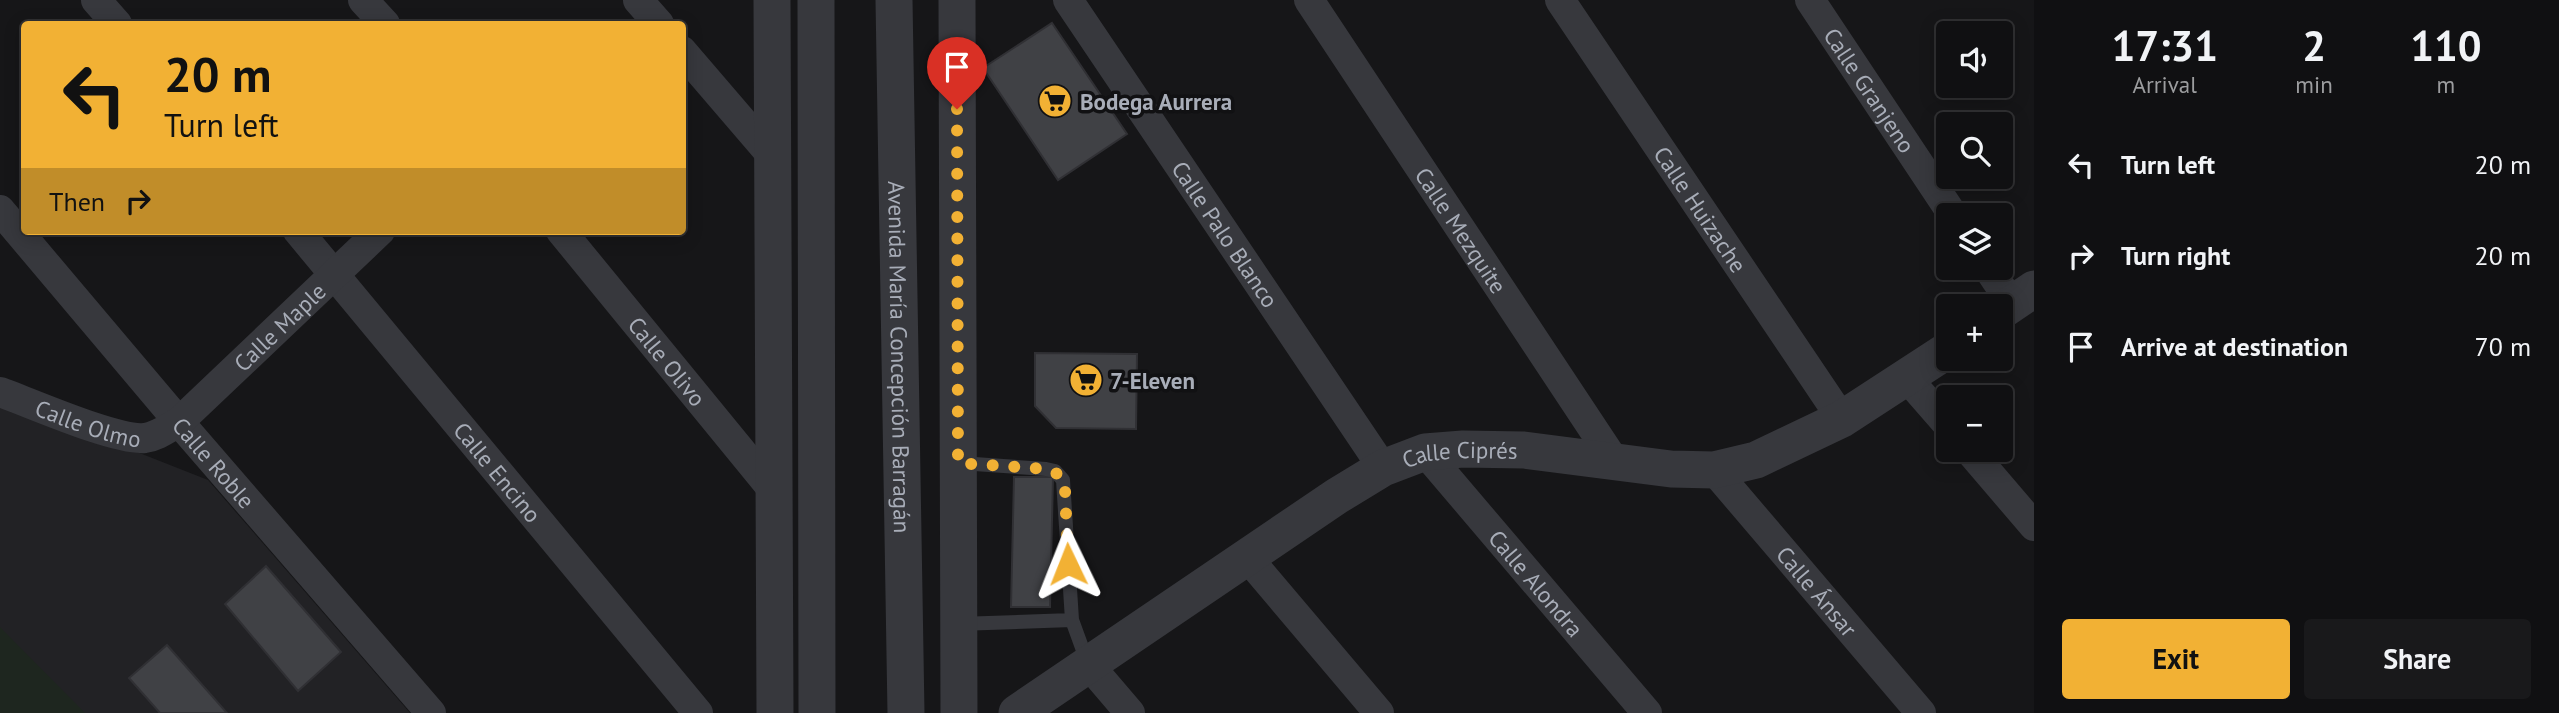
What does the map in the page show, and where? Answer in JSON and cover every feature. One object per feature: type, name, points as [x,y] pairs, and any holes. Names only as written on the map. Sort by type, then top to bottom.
[{"type":"street","points":[[96,0],[114,21]]},
{"type":"street","points":[[363,0],[382,21]]},
{"type":"street","points":[[638,0],[656,21]]},
{"type":"street","points":[[772,0],[775,713]]},
{"type":"street","points":[[816,0],[817,713]]},
{"type":"street","name":"Avenida María Concepción Barragán","points":[[894,0],[906,713]]},
{"type":"street","points":[[957,0],[959,713]]},
{"type":"street","name":"Calle Palo Blanco","points":[[1068,0],[1383,468]]},
{"type":"street","name":"Calle Mezquite","points":[[1309,0],[1615,462]]},
{"type":"street","name":"Calle Huizache","points":[[1560,0],[1842,419]]},
{"type":"street","name":"Calle Granjeno","points":[[1810,0],[1945,203]]},
{"type":"street","points":[[686,56],[773,157]]},
{"type":"street","name":"Calle Roble","points":[[0,209],[21,234]]},
{"type":"street","name":"Calle Roble","points":[[22,235],[179,422],[431,713]]},
{"type":"street","name":"Calle Encino","points":[[302,235],[698,713]]},
{"type":"street","name":"Calle Maple","points":[[179,422],[376,235]]},
{"type":"street","name":"Calle Olivo","points":[[564,235],[773,490]]},
{"type":"street","points":[[1998,280],[2015,302]]},
{"type":"street","name":"Calle Ciprés","points":[[1017,713],[1336,496],[1383,468],[1425,452],[1501,449],[1671,469],[1714,470],[1756,460],[1842,419],[1936,358]]},
{"type":"street","points":[[1908,378],[1936,411]]},
{"type":"street","name":"Calle Olmo","points":[[0,392],[132,438],[159,434],[179,422]]},
{"type":"street","name":"Calle Alondra","points":[[1425,452],[1647,713]]},
{"type":"street","points":[[1979,462],[2034,526]]},
{"type":"street","name":"Calle Ánsar","points":[[1714,470],[1921,713]]},
{"type":"street","points":[[1247,556],[1379,713]]},
{"type":"street","points":[[1089,665],[1130,713]]},
{"type":"lane","points":[[958,463],[1046,469],[1060,475],[1065,489],[1072,620],[1089,665]]},
{"type":"lane","points":[[958,624],[1072,620]]},
{"type":"shaded area","points":[[0,398],[208,480],[410,713],[0,713]]},
{"type":"shaded area","points":[[0,627],[85,713],[0,713]]},
{"type":"building","name":"Bodega Aurrera","points":[[1052,23],[1127,134],[1058,180],[983,68]]},
{"type":"building","name":"7-Eleven","points":[[1035,353],[1137,354],[1136,429],[1056,428],[1035,406]]},
{"type":"building","points":[[1014,477],[1053,477],[1050,607],[1011,607]]},
{"type":"building","points":[[266,566],[341,652],[298,691],[225,604]]},
{"type":"building","points":[[167,645],[227,713],[160,713],[129,678]]},
{"type":"place","name":"Bodega Aurrera","points":[[1055,101]]},
{"type":"place","name":"7-Eleven","points":[[1086,380]]},
{"type":"route","points":[[957,109],[958,463],[1046,469],[1060,475],[1065,489],[1068,564]]}]
